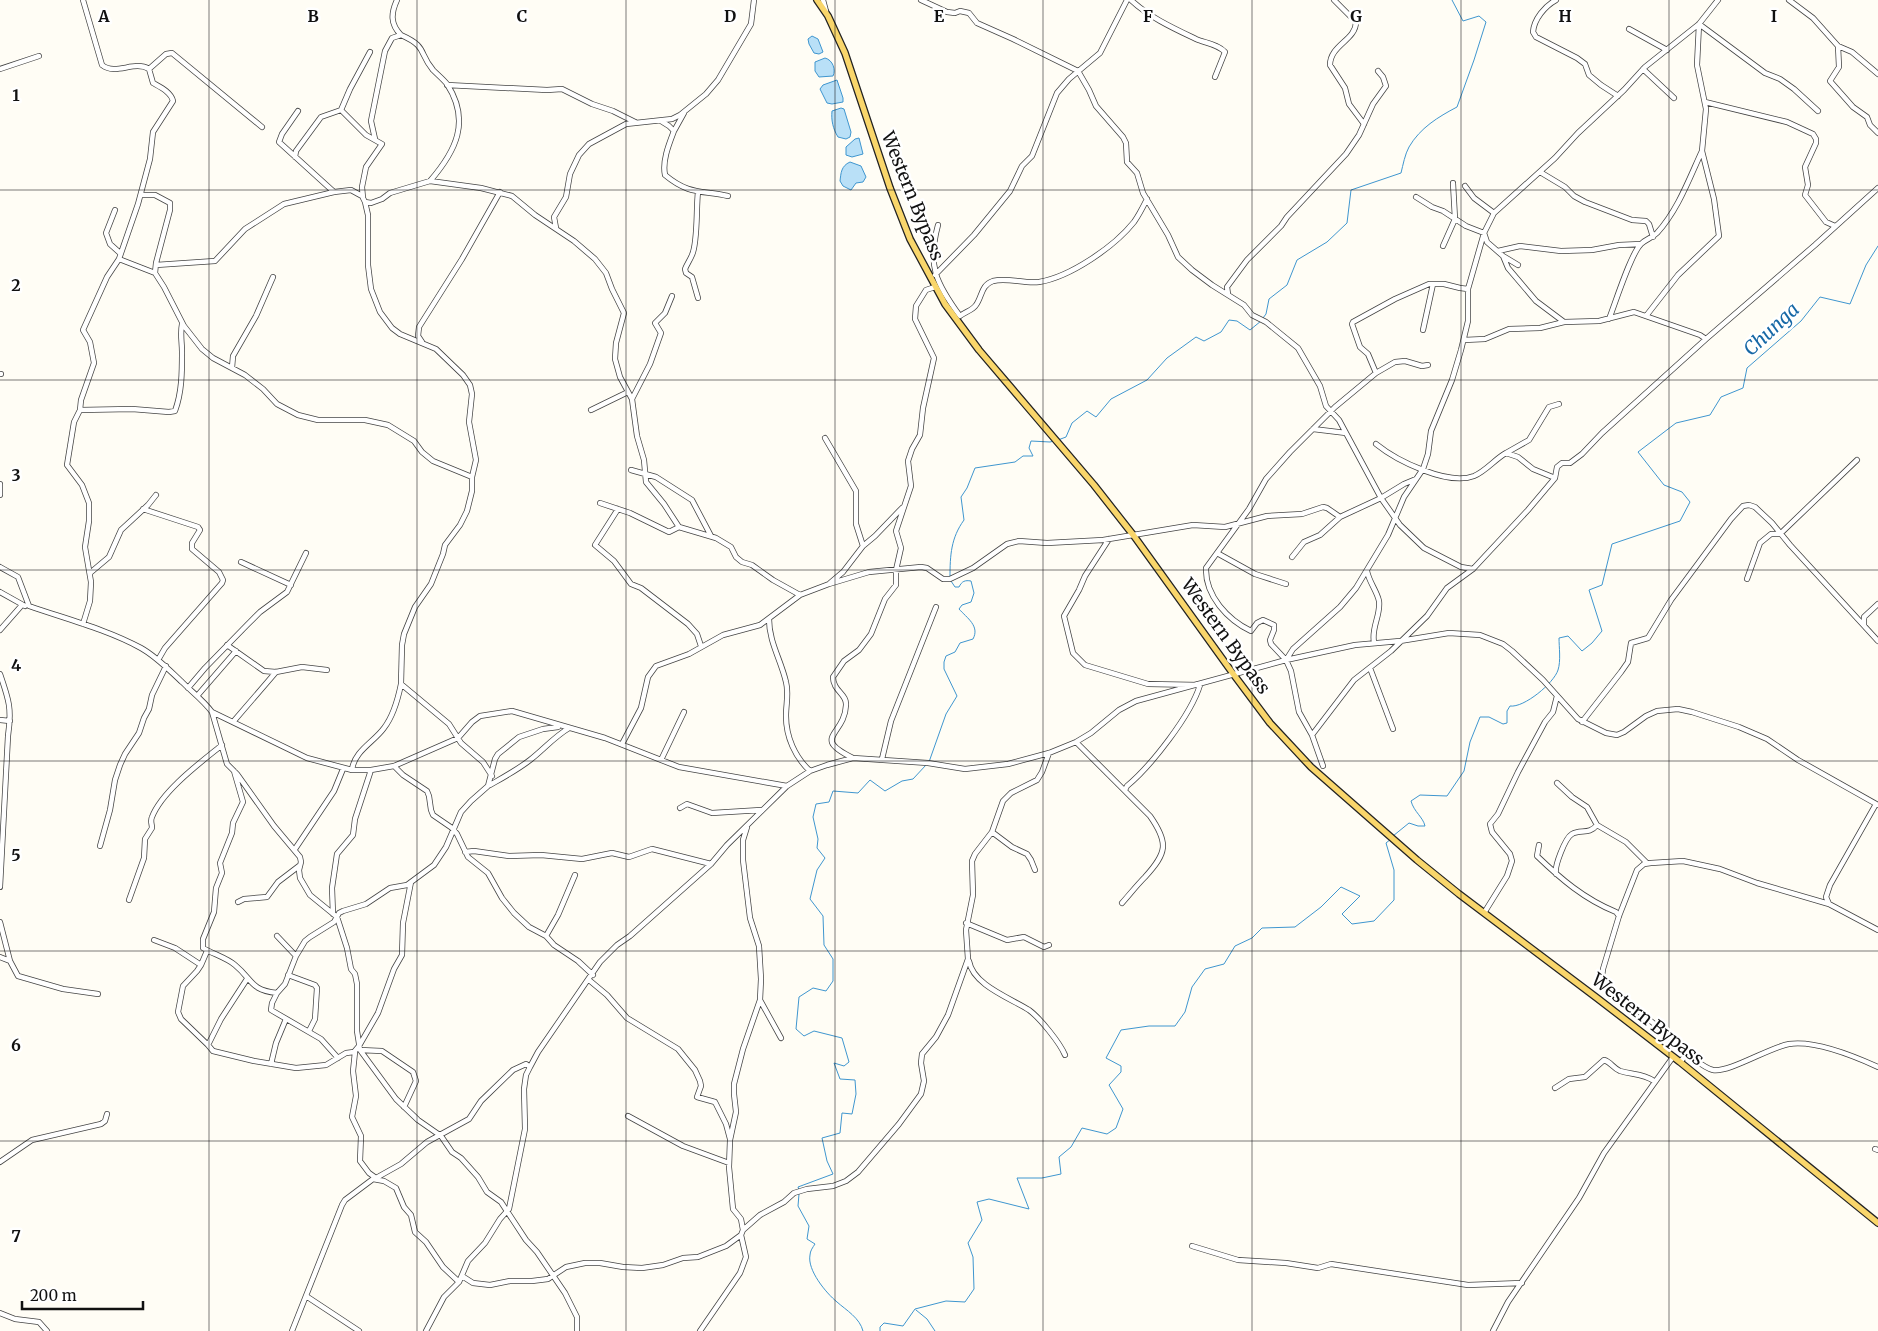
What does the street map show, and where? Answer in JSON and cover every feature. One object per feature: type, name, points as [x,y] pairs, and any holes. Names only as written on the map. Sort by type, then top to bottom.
[{"type":"main road","name":"Western Bypass","points":[[817,0],[828,16],[850,67],[890,188],[910,239],[945,304],[979,350],[1061,444],[1134,536],[1270,723],[1311,768],[1397,843],[1484,913],[1680,1062],[1878,1223]]},
{"type":"street","points":[[83,0],[102,65],[111,69],[138,65],[148,69]]},
{"type":"street","points":[[397,0],[392,22],[395,29],[401,35],[413,40],[420,46],[433,70],[447,85],[460,115],[458,134],[447,158],[430,181]]},
{"type":"street","points":[[541,219],[546,221],[554,218],[564,201],[570,174],[588,144],[626,124],[661,121],[672,118],[685,111],[711,88],[735,53],[751,24],[754,0]]},
{"type":"street","points":[[823,0],[828,16]]},
{"type":"street","points":[[921,0],[947,12],[954,13],[960,11],[968,13],[977,23],[1078,72],[1096,106],[1123,137],[1126,143],[1127,162],[1137,174],[1146,199],[1178,256],[1192,270],[1244,305],[1252,316],[1262,321],[1298,348],[1320,386],[1326,406],[1339,420],[1381,498],[1400,525],[1424,548],[1461,568],[1472,569]]},
{"type":"street","points":[[935,275],[974,235],[1010,191],[1022,166],[1032,156],[1057,93],[1068,79],[1100,52],[1127,0]]},
{"type":"street","points":[[1131,0],[1167,25],[1200,41],[1222,48],[1225,52],[1215,77]]},
{"type":"street","points":[[1334,0],[1356,22],[1356,26],[1351,36],[1338,46],[1331,58],[1330,65],[1345,88],[1349,104],[1364,124]]},
{"type":"street","points":[[1556,0],[1546,7],[1533,32],[1536,36],[1585,64],[1589,75],[1618,96]]},
{"type":"street","points":[[1286,660],[1293,649],[1340,608],[1367,570],[1396,519],[1404,498],[1423,469],[1428,454],[1431,431],[1452,380],[1464,340],[1468,321],[1468,289],[1484,234],[1494,213],[1540,172],[1643,69],[1699,24],[1718,0]]},
{"type":"street","points":[[1789,0],[1813,18],[1838,46],[1852,52],[1878,74]]},
{"type":"street","points":[[1646,316],[1678,275],[1719,236],[1714,199],[1702,151],[1706,109],[1697,64],[1699,24]]},
{"type":"street","points":[[1699,24],[1765,73],[1780,79],[1794,89],[1818,111]]},
{"type":"street","points":[[1629,29],[1668,50]]},
{"type":"street","points":[[375,139],[371,121],[385,51],[392,38],[401,35]]},
{"type":"street","points":[[1838,46],[1840,67],[1830,80],[1853,107],[1867,117],[1870,125],[1878,133]]},
{"type":"street","points":[[295,157],[296,151],[321,117],[341,110],[370,52]]},
{"type":"street","points":[[148,69],[166,54],[172,53],[262,127]]},
{"type":"street","points":[[0,69],[39,56]]},
{"type":"street","points":[[83,624],[90,601],[91,582],[84,542],[89,521],[89,503],[82,485],[67,466],[74,422],[80,410],[81,400],[94,363],[90,342],[83,330],[107,277],[119,258],[141,195],[150,159],[153,132],[173,101],[172,96],[168,92],[152,83],[148,69]]},
{"type":"street","points":[[1643,69],[1674,98]]},
{"type":"street","points":[[1229,295],[1228,287],[1247,260],[1281,226],[1287,217],[1346,154],[1359,135],[1373,104],[1386,86],[1378,70]]},
{"type":"street","points":[[447,85],[546,90],[559,88],[636,122]]},
{"type":"street","points":[[1704,101],[1787,122],[1813,134],[1816,143],[1805,167],[1808,185],[1805,195],[1826,222],[1835,226]]},
{"type":"street","points":[[341,110],[366,135],[382,144],[366,167],[362,196]]},
{"type":"street","points":[[298,111],[282,134],[279,142],[334,192]]},
{"type":"street","points":[[685,111],[674,131],[667,151],[664,171],[666,175],[682,186],[698,192],[728,196]]},
{"type":"street","points":[[661,121],[674,131]]},
{"type":"street","points":[[1496,251],[1520,246],[1560,251],[1592,250],[1619,245],[1641,244],[1653,237],[1673,210],[1702,151]]},
{"type":"street","points":[[1540,172],[1585,202],[1632,220],[1646,221],[1649,224],[1653,237]]},
{"type":"street","points":[[366,202],[371,203],[382,199],[390,193],[430,181],[500,192],[512,196],[595,258],[606,273],[624,313],[616,343],[615,359],[620,377],[632,399],[637,436],[644,460],[644,473],[648,486],[664,504],[680,527],[711,536],[731,547],[742,562],[752,565],[773,580],[800,595]]},
{"type":"street","points":[[1443,246],[1455,219],[1453,183]]},
{"type":"street","points":[[1465,186],[1474,198],[1494,213]]},
{"type":"street","points":[[1312,735],[1354,680],[1370,668],[1427,616],[1451,585],[1472,569],[1528,510],[1555,478],[1557,467],[1562,463],[1570,463],[1582,454],[1602,433],[1706,339],[1878,188]]},
{"type":"street","points":[[156,265],[215,261],[245,229],[281,206],[334,192],[351,190],[362,196],[366,202],[370,284],[380,312],[392,328],[400,334],[436,349],[463,375],[472,389],[470,422],[476,460],[467,511],[460,525],[445,545],[431,584],[415,607],[404,634],[401,684],[392,716],[379,734],[366,744],[354,761],[352,770]]},
{"type":"street","points":[[422,342],[418,336],[419,327],[462,259],[500,192]]},
{"type":"street","points":[[698,192],[697,227],[694,246],[685,269],[686,273],[692,277],[698,298]]},
{"type":"street","points":[[141,195],[151,194],[162,197],[171,206],[155,273]]},
{"type":"street","points":[[1416,197],[1484,234],[1487,242],[1496,251],[1518,265]]},
{"type":"street","points":[[938,226],[933,264],[935,275],[960,316],[976,306],[985,286],[993,281],[1028,282],[1046,280],[1064,274],[1095,257],[1124,234],[1138,217],[1146,199]]},
{"type":"street","points":[[115,210],[106,234],[110,244],[120,252]]},
{"type":"street","points":[[554,218],[557,229]]},
{"type":"street","points":[[1609,319],[1635,254],[1641,244]]},
{"type":"street","points":[[1503,256],[1508,268],[1536,301],[1564,322]]},
{"type":"street","points":[[119,258],[155,273],[164,286],[182,322],[202,349],[245,375],[263,389],[277,404],[318,420],[365,420],[388,425],[414,441],[422,452],[433,461],[472,477]]},
{"type":"street","points":[[232,368],[232,356],[256,316],[274,277]]},
{"type":"street","points":[[1422,330],[1432,284]]},
{"type":"street","points":[[1376,373],[1368,354],[1360,347],[1352,323],[1395,299],[1425,286],[1444,284],[1468,289]]},
{"type":"street","points":[[853,758],[834,748],[832,744],[832,738],[840,725],[846,706],[844,698],[834,686],[833,678],[844,661],[859,650],[871,634],[888,594],[896,585],[896,570],[901,548],[896,531],[910,486],[908,461],[920,435],[923,408],[934,358],[914,319],[914,313],[926,290],[935,287]]},
{"type":"street","points":[[632,399],[650,364],[661,333],[655,323],[665,313],[672,296]]},
{"type":"street","points":[[1464,340],[1480,340],[1509,329],[1540,328],[1564,322],[1588,322],[1609,319],[1634,312],[1700,335],[1706,339]]},
{"type":"street","points":[[80,410],[175,411],[181,383],[182,348],[180,335],[182,322]]},
{"type":"street","points":[[1323,766],[1312,735],[1299,712],[1291,672],[1286,660],[1271,644],[1270,640],[1274,625],[1263,620],[1257,623],[1251,631],[1235,622],[1215,600],[1208,585],[1206,568],[1249,509],[1266,479],[1340,402],[1376,373],[1398,361],[1428,366]]},
{"type":"street","points":[[591,410],[628,392]]},
{"type":"street","points":[[1376,444],[1387,453],[1423,469],[1453,478],[1471,477],[1529,440],[1549,407],[1558,404]]},
{"type":"street","points":[[1313,429],[1346,433]]},
{"type":"street","points":[[825,438],[856,491],[856,524],[863,546]]},
{"type":"street","points":[[1506,453],[1518,457],[1532,469],[1555,478]]},
{"type":"street","points":[[1747,579],[1760,543],[1771,534],[1780,534],[1857,460]]},
{"type":"street","points":[[630,470],[644,473],[665,482],[692,500],[711,536]]},
{"type":"street","points":[[1292,557],[1304,542],[1320,535],[1340,517],[1416,479]]},
{"type":"street","points":[[0,484],[0,495]]},
{"type":"street","points":[[90,572],[109,557],[121,530],[156,495]]},
{"type":"street","points":[[600,503],[630,513],[669,532],[680,527]]},
{"type":"street","points":[[1582,722],[1628,662],[1632,643],[1648,638],[1671,600],[1731,519],[1743,506],[1750,505],[1755,507],[1772,523],[1878,641]]},
{"type":"street","points":[[829,584],[843,572],[863,546],[903,507]]},
{"type":"street","points":[[622,744],[641,708],[648,677],[651,670],[656,666],[688,654],[729,633],[760,625],[800,595],[829,584],[869,572],[924,567],[943,579],[950,579],[959,576],[1013,542],[1019,541],[1062,543],[1134,536],[1194,525],[1224,527],[1266,516],[1302,514],[1324,507],[1340,517]]},
{"type":"street","points":[[143,509],[198,527],[200,530],[192,543],[192,548],[219,572],[224,580],[165,648],[158,660]]},
{"type":"street","points":[[618,509],[595,545],[614,562],[631,584],[645,591],[688,624],[697,634],[701,646]]},
{"type":"street","points":[[1109,539],[1085,576],[1064,616],[1073,653],[1085,665],[1139,682],[1159,686],[1200,685]]},
{"type":"street","points":[[188,688],[260,612],[282,598],[291,585],[306,553]]},
{"type":"street","points":[[1217,553],[1255,574],[1286,584]]},
{"type":"street","points":[[241,562],[291,585]]},
{"type":"street","points":[[0,567],[18,577],[29,606]]},
{"type":"street","points":[[1367,570],[1369,582],[1379,602],[1373,632],[1374,642]]},
{"type":"street","points":[[0,592],[22,606],[29,606],[83,624],[142,648],[166,666],[206,703],[212,712],[227,764],[244,783],[274,826],[295,849],[301,860],[299,866],[300,878],[310,895],[335,915]]},
{"type":"street","points":[[1865,626],[1864,618],[1878,604]]},
{"type":"street","points":[[0,630],[22,606]]},
{"type":"street","points":[[882,759],[891,721],[936,607]]},
{"type":"street","points":[[769,618],[770,631],[786,682],[788,696],[786,726],[788,735],[797,758],[810,771]]},
{"type":"street","points":[[426,1331],[439,1306],[459,1282],[468,1261],[485,1243],[509,1209],[525,1129],[524,1089],[526,1075],[538,1052],[600,962],[711,864],[787,786],[810,771],[827,764],[853,758],[882,759],[966,769],[1008,764],[1049,753],[1076,742],[1126,706],[1286,660],[1374,642],[1400,641],[1449,633],[1480,635],[1503,644],[1512,651],[1582,722],[1606,733],[1617,735],[1624,732],[1646,716],[1657,711],[1678,709],[1692,712],[1739,727],[1767,739],[1798,760],[1877,804],[1830,885],[1826,897],[1830,904]]},
{"type":"street","points":[[227,645],[264,671],[276,672],[302,667],[327,670]]},
{"type":"street","points":[[197,696],[236,651]]},
{"type":"street","points":[[100,846],[110,810],[115,780],[124,754],[139,733],[149,709],[152,695],[166,666]]},
{"type":"street","points":[[1370,668],[1393,729]]},
{"type":"street","points":[[234,722],[276,672]]},
{"type":"street","points":[[0,674],[10,703],[0,886]]},
{"type":"street","points":[[401,684],[449,724],[458,738],[483,762],[492,776]]},
{"type":"street","points":[[1125,790],[1143,772],[1176,730],[1200,685]]},
{"type":"street","points":[[1484,913],[1507,876],[1512,861],[1510,854],[1492,832],[1490,824],[1498,814],[1545,722],[1553,712],[1557,696]]},
{"type":"street","points":[[212,712],[307,758],[343,769],[371,770],[394,766],[458,738],[480,716],[504,711],[520,712],[622,744],[690,770],[714,772],[787,786]]},
{"type":"street","points":[[661,760],[684,712]]},
{"type":"street","points":[[0,720],[10,720]]},
{"type":"street","points":[[488,786],[492,776],[493,764],[498,754],[519,737],[543,729],[562,726]]},
{"type":"street","points":[[335,915],[366,904],[386,890],[411,882],[423,875],[440,858],[454,830],[458,817],[465,807],[488,786],[524,764],[558,734],[570,728]]},
{"type":"street","points":[[1076,742],[1150,816],[1160,830],[1163,840],[1163,850],[1158,864],[1122,903]]},
{"type":"street","points":[[129,900],[144,858],[145,839],[152,828],[151,820],[154,812],[172,788],[222,745]]},
{"type":"street","points":[[1049,753],[1037,780],[1011,794],[1003,801],[992,832],[973,858],[973,894],[966,923],[966,939],[969,965],[978,979],[1035,1015],[1059,1043],[1065,1055]]},
{"type":"street","points":[[394,766],[403,775],[427,791],[430,796],[433,815],[454,830],[465,852],[472,861],[488,873],[502,898],[514,913],[529,927],[546,936],[554,945],[578,961],[592,975]]},
{"type":"street","points":[[295,849],[334,791],[343,769]]},
{"type":"street","points":[[371,770],[355,819],[353,834],[337,854],[332,888],[335,915],[347,948],[351,969],[355,974],[358,984],[357,1050],[353,1071],[356,1096],[352,1115],[361,1136],[360,1161],[369,1173],[396,1188],[404,1207],[410,1215],[415,1232],[426,1242],[443,1267],[459,1282]]},
{"type":"street","points":[[234,771],[243,802],[233,822],[232,833],[220,863],[222,873],[216,888],[216,905],[203,939],[203,948],[236,965],[247,979],[263,992],[277,993]]},
{"type":"street","points":[[1557,783],[1572,798],[1587,807],[1597,825],[1626,842],[1647,863]]},
{"type":"street","points":[[680,808],[687,804],[712,813],[762,810]]},
{"type":"street","points":[[700,1331],[744,1265],[746,1252],[741,1218],[733,1208],[729,1162],[730,1140],[736,1112],[734,1094],[738,1067],[760,1000],[761,964],[758,942],[750,918],[743,860],[743,840],[748,825]]},
{"type":"street","points":[[1556,874],[1556,866],[1568,837],[1576,833],[1593,830],[1597,825]]},
{"type":"street","points":[[992,832],[1012,847],[1027,854],[1035,870]]},
{"type":"street","points":[[1539,846],[1536,856],[1556,874],[1584,897],[1616,912],[1619,916]]},
{"type":"street","points":[[465,852],[474,851],[509,856],[582,859],[612,853],[629,857],[652,849],[711,864]]},
{"type":"street","points":[[1878,930],[1830,904],[1720,869],[1683,861],[1647,863],[1637,870],[1619,916],[1603,969],[1606,985],[1678,1043],[1687,1054],[1708,1068],[1720,1070],[1784,1045],[1808,1044],[1836,1051],[1878,1067]]},
{"type":"street","points":[[238,902],[244,899],[267,897],[278,882],[299,866]]},
{"type":"street","points":[[546,936],[558,915],[575,875]]},
{"type":"street","points":[[357,1050],[378,1013],[389,981],[402,955],[403,923],[411,882]]},
{"type":"street","points":[[335,915],[334,922],[305,941],[296,956],[285,984],[277,993],[272,1003],[271,1010],[310,1031],[321,1039],[338,1058]]},
{"type":"street","points":[[0,922],[10,961],[18,976],[63,989],[98,994]]},
{"type":"street","points":[[966,923],[1007,940],[1024,937],[1044,946],[1049,945]]},
{"type":"street","points":[[277,936],[296,956]]},
{"type":"street","points":[[154,940],[175,948],[201,965]]},
{"type":"street","points":[[207,951],[197,971],[183,986],[178,1012],[181,1019],[213,1051],[296,1068],[326,1065],[357,1050],[382,1051],[413,1072],[416,1081],[404,1107]]},
{"type":"street","points":[[0,957],[10,961]]},
{"type":"street","points":[[462,1276],[473,1283],[482,1285],[510,1281],[541,1280],[553,1276],[566,1267],[585,1263],[605,1263],[623,1267],[663,1265],[683,1258],[698,1257],[726,1246],[760,1214],[784,1202],[794,1193],[807,1189],[834,1186],[846,1181],[858,1172],[873,1156],[920,1098],[924,1081],[921,1062],[922,1054],[936,1037],[948,1014],[968,959]]},
{"type":"street","points":[[288,975],[314,985],[317,988],[315,1019],[310,1031]]},
{"type":"street","points":[[208,1045],[247,979]]},
{"type":"street","points":[[589,980],[607,995],[627,1018],[678,1048],[695,1070],[700,1081],[701,1086],[697,1097],[715,1102],[726,1124],[730,1140]]},
{"type":"street","points":[[760,1000],[781,1038]]},
{"type":"street","points":[[271,1064],[276,1043],[286,1019]]},
{"type":"street","points":[[357,1050],[404,1107],[423,1124],[441,1136],[452,1152],[461,1158],[478,1177],[483,1187],[501,1202],[566,1293],[577,1317],[577,1331]]},
{"type":"street","points":[[1680,1062],[1687,1054]]},
{"type":"street","points":[[1493,1331],[1508,1302],[1556,1229],[1579,1198],[1604,1153],[1673,1057]]},
{"type":"street","points":[[1554,1088],[1569,1079],[1585,1077],[1604,1060],[1619,1070],[1645,1075],[1654,1081]]},
{"type":"street","points":[[292,1331],[345,1200],[373,1179],[401,1164],[427,1142],[470,1119],[481,1101],[513,1070],[526,1064],[530,1066]]},
{"type":"street","points":[[0,1162],[32,1140],[101,1124],[105,1121],[107,1114]]},
{"type":"street","points":[[628,1116],[683,1146],[729,1162]]},
{"type":"street","points":[[726,1124],[734,1120]]},
{"type":"street","points":[[1192,1246],[1238,1260],[1286,1263],[1318,1268],[1331,1264],[1468,1285],[1522,1283]]},
{"type":"street","points":[[306,1296],[359,1331]]},
{"type":"street","points":[[0,1313],[15,1319],[39,1322],[47,1331]]},
{"type":"water","points":[[812,36],[818,39],[823,52],[819,54],[814,53],[808,39]]},
{"type":"water","points":[[825,58],[832,63],[834,74],[833,76],[819,77],[815,71],[815,62]]},
{"type":"water","points":[[837,80],[843,102],[827,103],[820,89],[823,85]]},
{"type":"water","points":[[844,109],[851,132],[850,137],[846,139],[838,137],[832,121],[832,111]]},
{"type":"water","points":[[859,138],[863,154],[852,157],[846,155],[846,147]]},
{"type":"water","points":[[850,162],[861,166],[866,177],[863,182],[856,183],[851,190],[843,186],[840,181],[843,168]]},
{"type":"waterway","points":[[1263,318],[1266,314],[1269,299],[1287,285],[1297,260],[1327,242],[1347,223],[1351,190],[1401,173],[1408,150],[1418,134],[1436,119],[1457,107],[1486,22],[1479,16],[1463,21],[1452,0]]},
{"type":"waterway","name":"Chunga","points":[[1393,836],[1409,823],[1425,826],[1411,801],[1420,795],[1447,796],[1464,771],[1470,742],[1480,717],[1489,717],[1503,724],[1507,723],[1507,711],[1510,706],[1516,706],[1530,699],[1551,681],[1559,666],[1559,638],[1568,636],[1582,651],[1602,631],[1589,590],[1602,585],[1612,544],[1680,521],[1690,502],[1682,492],[1664,485],[1638,452],[1676,423],[1710,415],[1721,397],[1743,388],[1747,368],[1801,321],[1820,297],[1850,304],[1866,265],[1878,246]]},
{"type":"waterway","points":[[1058,440],[1066,437],[1072,423],[1087,411],[1096,417],[1111,399],[1147,380],[1167,358],[1196,337],[1204,341],[1221,332],[1229,320],[1237,321],[1250,330],[1261,321]]},
{"type":"waterway","points":[[950,577],[952,547],[956,533],[964,520],[961,497],[975,468],[1015,462],[1023,456],[1033,456],[1029,448],[1031,441],[1054,441]]},
{"type":"waterway","points":[[929,762],[946,714],[957,696],[944,669],[946,656],[955,652],[960,643],[973,639],[975,634],[972,622],[959,609],[962,605],[971,602],[974,593],[971,581],[964,581],[959,587],[955,587],[951,581]]},
{"type":"waterway","points":[[799,1190],[798,1187],[833,1174],[827,1161],[822,1138],[840,1133],[842,1113],[852,1114],[856,1094],[855,1080],[840,1079],[834,1063],[844,1066],[849,1062],[842,1038],[814,1031],[804,1036],[796,1029],[799,997],[813,988],[826,991],[833,981],[833,959],[824,945],[823,916],[810,899],[817,870],[825,858],[817,848],[818,839],[813,817],[816,804],[829,802],[833,791],[858,793],[870,780],[885,791],[902,781],[913,779],[926,765]]},
{"type":"waterway","name":"Chunga","points":[[880,1331],[880,1327],[884,1323],[903,1326],[915,1309],[946,1301],[965,1302],[974,1289],[973,1257],[968,1243],[982,1220],[977,1202],[989,1199],[1029,1209],[1017,1178],[1042,1178],[1061,1174],[1059,1157],[1071,1147],[1082,1128],[1107,1134],[1116,1128],[1123,1109],[1109,1085],[1121,1072],[1121,1066],[1106,1058],[1121,1030],[1149,1026],[1175,1026],[1185,1012],[1192,987],[1205,969],[1224,964],[1235,946],[1252,938],[1262,928],[1295,927],[1321,907],[1341,887],[1360,896],[1342,914],[1352,924],[1374,921],[1394,900],[1394,870],[1386,843],[1391,839]]},
{"type":"waterway","points":[[799,1194],[798,1206],[809,1226],[807,1239],[815,1244],[810,1252],[811,1267],[814,1274],[828,1293],[856,1318],[863,1331]]},
{"type":"waterway","points":[[916,1310],[927,1319],[935,1331]]}]
